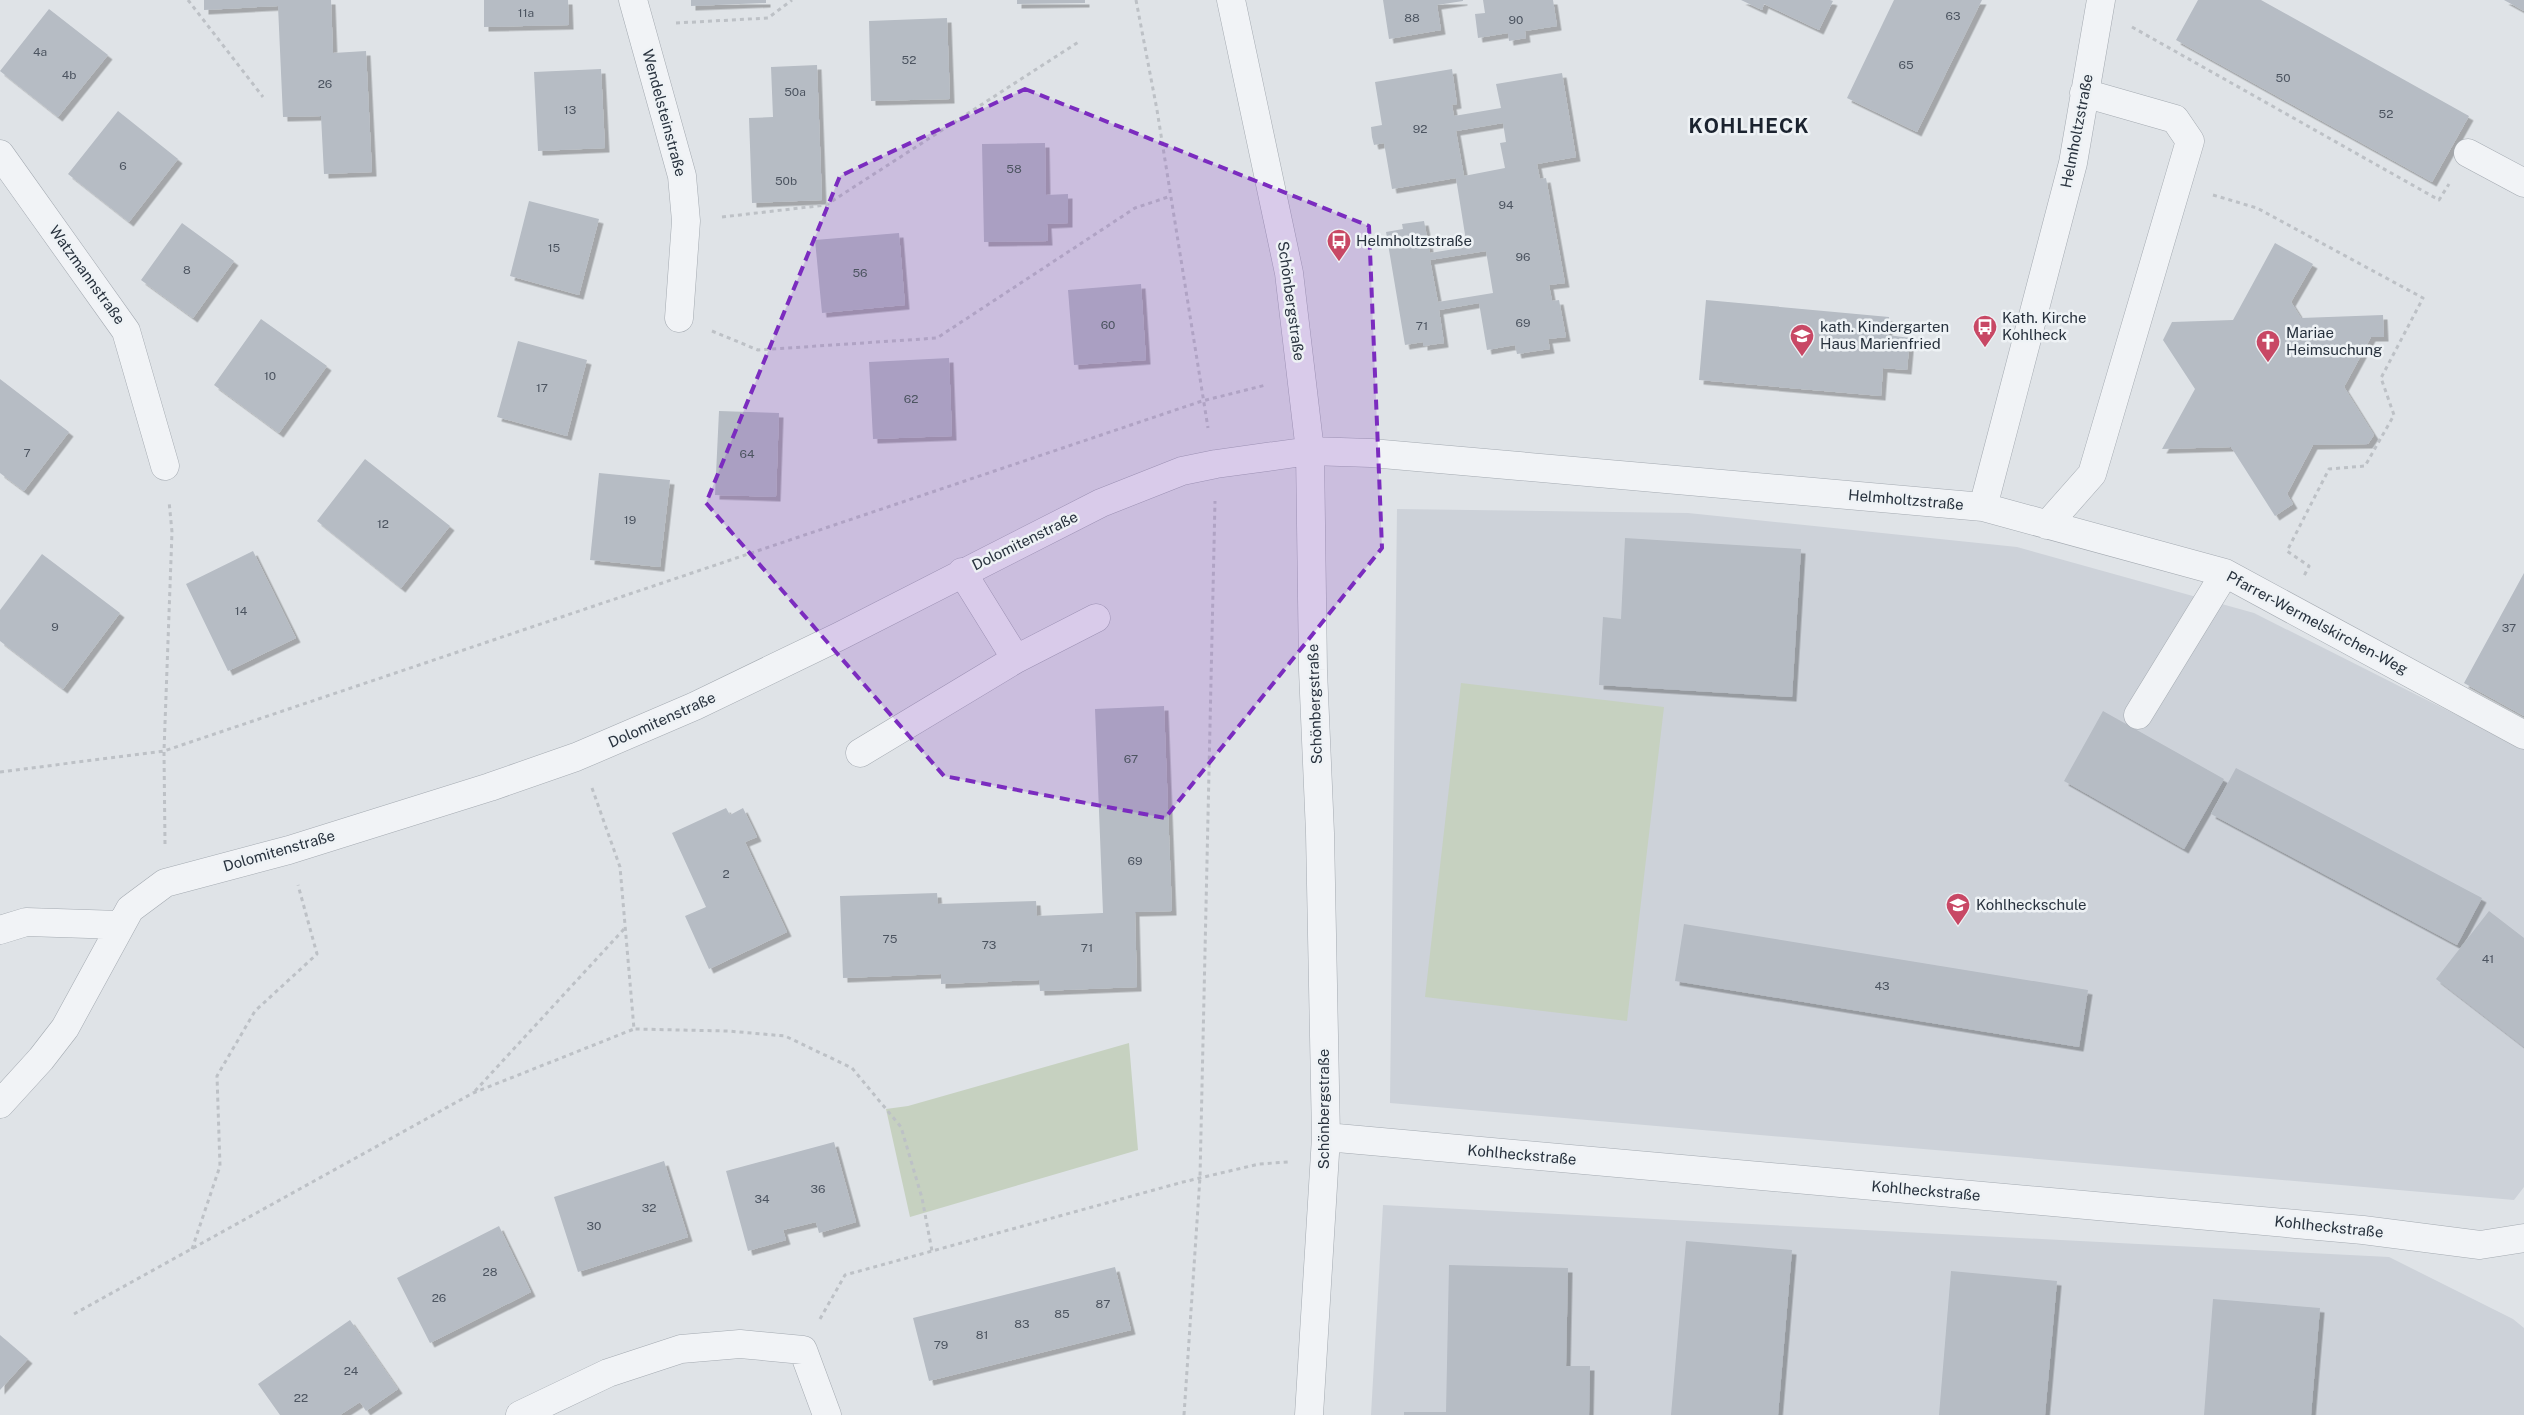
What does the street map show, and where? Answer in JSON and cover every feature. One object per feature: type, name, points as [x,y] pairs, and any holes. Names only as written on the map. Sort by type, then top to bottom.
[{"type":"street","name":"Schönbergstraße","points":[[1231,0],[1289,273],[1310,451],[1313,670],[1320,832],[1325,1148],[1309,1415]]},
{"type":"street","name":"Helmholtzstraße","points":[[1310,451],[1371,453],[1983,507],[2073,162],[2100,4]]},
{"type":"street","name":"Wendelsteinstraße","points":[[636,12],[682,176],[686,221],[679,318]]},
{"type":"street","points":[[2047,525],[2092,474],[2190,141],[2175,119],[2084,93]]},
{"type":"street","points":[[2468,153],[2524,183]]},
{"type":"street","name":"Watzmannstraße","points":[[0,154],[126,331],[165,466]]},
{"type":"street","name":"Dolomitenstraße","points":[[0,1104],[41,1059],[65,1028],[120,925],[130,910],[165,883],[289,850],[490,787],[576,756],[695,706],[840,636],[962,572],[1101,503],[1182,472],[1216,464],[1310,451]]},
{"type":"street","name":"Pfarrer-Wermelskirchen-Weg","points":[[1983,507],[2225,573],[2524,735]]},
{"type":"street","points":[[962,572],[1016,658]]},
{"type":"street","points":[[2138,715],[2225,573]]},
{"type":"street","points":[[860,753],[1016,658],[1096,618]]},
{"type":"street","points":[[0,930],[26,922],[120,925]]},
{"type":"street","name":"Kohlheckstraße","points":[[1325,1148],[2364,1230],[2480,1245],[2524,1238]]},
{"type":"street","points":[[520,1415],[608,1373],[681,1349],[740,1344],[803,1350],[827,1415]]},
{"type":"path","points":[[188,0],[263,97]]},
{"type":"path","points":[[636,12],[768,18],[792,0]]},
{"type":"path","points":[[1136,0],[1171,196],[1202,402],[1216,464],[1200,1177],[1184,1415]]},
{"type":"path","points":[[2100,4],[2439,200],[2468,153]]},
{"type":"path","points":[[686,221],[826,205],[1080,41]]},
{"type":"path","points":[[2178,184],[2257,208],[2423,298],[2381,378],[2394,416],[2365,466],[2329,469],[2287,551],[2309,566],[2289,608]]},
{"type":"path","points":[[679,318],[758,350],[937,338],[1135,208],[1171,196]]},
{"type":"path","points":[[0,772],[164,751],[1202,402],[1302,376]]},
{"type":"path","points":[[165,883],[164,751],[172,532]]},
{"type":"path","points":[[576,756],[597,798],[620,867],[634,1029]]},
{"type":"path","points":[[192,1249],[220,1166],[217,1076],[255,1011],[316,954],[289,850]]},
{"type":"path","points":[[473,1093],[625,928]]},
{"type":"path","points":[[74,1314],[473,1093],[634,1029],[728,1031],[785,1036],[852,1068],[901,1127],[922,1198],[932,1251]]},
{"type":"path","points":[[803,1350],[845,1275],[1200,1177],[1325,1148]]},
{"type":"highlighted area","points":[[1025,89],[1369,226],[1382,548],[1165,818],[944,776],[706,503],[840,176]]},
{"type":"shaded area","name":"Kohlheckschule","points":[[1397,509],[1688,513],[2017,547],[2254,613],[2524,749],[2524,1187],[2514,1200],[1390,1103]]},
{"type":"shaded area","points":[[1383,1205],[2389,1257],[2513,1319],[2524,1328],[2524,1415],[1371,1415]]},
{"type":"green space","points":[[1461,683],[1664,707],[1627,1021],[1425,997]]},
{"type":"green space","points":[[1129,1043],[1138,1150],[910,1217],[886,1109],[908,1106]]},
{"type":"building","points":[[204,0],[331,0],[333,53],[366,51],[372,172],[324,174],[321,116],[283,117],[278,6],[204,10]]},
{"type":"building","points":[[484,0],[568,0],[569,25],[484,27]]},
{"type":"building","points":[[691,0],[766,0],[766,3],[691,6]]},
{"type":"building","points":[[1017,0],[1085,0],[1085,3],[1017,4]]},
{"type":"building","points":[[1383,0],[1463,1],[1437,5],[1441,30],[1389,39]]},
{"type":"building","points":[[1483,0],[1553,0],[1557,26],[1525,31],[1526,38],[1509,41],[1508,33],[1478,38],[1475,14],[1485,13]]},
{"type":"building","points":[[1741,0],[1833,1],[1819,30],[1764,4],[1762,10]]},
{"type":"building","points":[[1894,0],[1982,0],[1917,132],[1847,98]]},
{"type":"building","points":[[2198,0],[2261,0],[2469,116],[2432,182],[2176,40]]},
{"type":"building","points":[[2504,0],[2524,0],[2524,11]]},
{"type":"building","points":[[49,9],[108,55],[58,117],[0,71]]},
{"type":"building","points":[[947,18],[950,99],[871,101],[869,21]]},
{"type":"building","points":[[817,65],[822,200],[752,203],[749,118],[773,117],[771,67]]},
{"type":"building","points":[[601,69],[605,148],[538,151],[534,72]]},
{"type":"building","points":[[1452,69],[1457,104],[1452,105],[1454,116],[1501,108],[1496,84],[1562,73],[1576,157],[1537,164],[1540,179],[1546,178],[1565,283],[1549,285],[1552,301],[1559,300],[1566,337],[1548,339],[1550,349],[1517,354],[1515,345],[1487,350],[1479,303],[1439,310],[1444,343],[1423,346],[1423,342],[1405,345],[1386,232],[1403,229],[1402,224],[1424,221],[1430,253],[1467,247],[1456,178],[1392,189],[1384,143],[1374,145],[1372,137],[1371,127],[1382,125],[1375,82]],"holes":[[[1503,123],[1506,142],[1500,143],[1505,168],[1464,176],[1456,131]],[[1486,251],[1493,293],[1438,302],[1430,260]]]},
{"type":"building","points":[[118,111],[178,159],[129,222],[68,174]]},
{"type":"building","points":[[1045,143],[1046,195],[1068,194],[1068,223],[1047,224],[1048,241],[984,242],[982,144]]},
{"type":"building","points":[[529,201],[599,219],[579,295],[510,276]]},
{"type":"building","points":[[182,223],[234,261],[193,318],[141,280]]},
{"type":"building","points":[[899,233],[905,305],[822,313],[815,240]]},
{"type":"building","name":"Mariae Heimsuchung","points":[[2275,243],[2313,264],[2291,302],[2301,318],[2383,315],[2384,337],[2371,337],[2344,387],[2374,435],[2368,444],[2313,445],[2287,494],[2293,504],[2275,516],[2231,447],[2162,449],[2195,389],[2163,340],[2172,322],[2233,320]]},
{"type":"building","points":[[1141,284],[1146,360],[1074,365],[1068,290]]},
{"type":"building","points":[[1706,300],[1889,317],[1888,335],[1910,338],[1907,370],[1883,368],[1881,396],[1699,380]]},
{"type":"building","points":[[261,319],[327,366],[279,433],[214,385]]},
{"type":"building","points":[[518,341],[587,360],[567,436],[497,417]]},
{"type":"building","points":[[949,358],[952,436],[873,439],[869,362]]},
{"type":"building","points":[[0,379],[69,432],[24,491],[0,473]]},
{"type":"building","points":[[719,411],[779,413],[776,497],[715,495]]},
{"type":"building","points":[[365,459],[450,526],[401,588],[317,521]]},
{"type":"building","points":[[599,473],[670,480],[660,567],[590,560]]},
{"type":"building","points":[[1625,538],[1801,549],[1792,697],[1599,685],[1603,617],[1621,619]]},
{"type":"building","points":[[253,551],[296,638],[228,671],[186,584]]},
{"type":"building","points":[[42,554],[120,613],[63,689],[0,641],[0,610]]},
{"type":"building","points":[[2524,573],[2524,716],[2464,683]]},
{"type":"building","points":[[1164,706],[1172,911],[1135,912],[1137,987],[1040,991],[1039,980],[941,984],[941,974],[843,978],[840,896],[937,893],[938,904],[1036,901],[1037,916],[1103,913],[1095,709]]},
{"type":"building","points":[[2103,711],[2224,779],[2184,849],[2064,781]]},
{"type":"building","points":[[2236,768],[2482,898],[2457,945],[2211,814]]},
{"type":"building","points":[[726,808],[730,815],[743,808],[757,837],[745,842],[787,932],[709,969],[685,916],[706,907],[672,833]]},
{"type":"building","points":[[2489,911],[2524,938],[2524,1047],[2436,979]]},
{"type":"building","points":[[1684,924],[2088,990],[2079,1047],[1675,981]]},
{"type":"building","points":[[834,1142],[856,1222],[819,1233],[816,1222],[783,1230],[786,1240],[748,1251],[726,1171]]},
{"type":"building","points":[[664,1161],[688,1237],[578,1272],[554,1197]]},
{"type":"building","points":[[499,1226],[531,1292],[430,1343],[397,1278]]},
{"type":"building","points":[[1686,1241],[1792,1250],[1778,1415],[1671,1415]]},
{"type":"building","points":[[1449,1265],[1568,1268],[1566,1366],[1590,1366],[1589,1415],[1404,1415],[1404,1412],[1446,1412]]},
{"type":"building","points":[[1115,1267],[1131,1330],[929,1381],[913,1318]]},
{"type":"building","points":[[1951,1271],[2057,1281],[2045,1415],[1939,1415]]},
{"type":"building","points":[[2213,1299],[2320,1308],[2311,1415],[2204,1415]]},
{"type":"building","points":[[350,1320],[398,1389],[366,1411],[360,1402],[340,1415],[280,1415],[258,1384]]},
{"type":"building","points":[[0,1335],[28,1359],[0,1390]]},
{"type":"place","name":"Helmholtzstraße","points":[[1339,262]]},
{"type":"place","name":"Kath. Kirche Kohlheck","points":[[1985,348]]},
{"type":"place","name":"kath. Kindergarten Haus Marienfried","points":[[1802,357]]},
{"type":"place","name":"Mariae Heimsuchung","points":[[2268,363]]},
{"type":"place","name":"Kohlheckschule","points":[[1958,926]]},
{"type":"district","name":"KOHLHECK","points":[[1749,126]]}]
